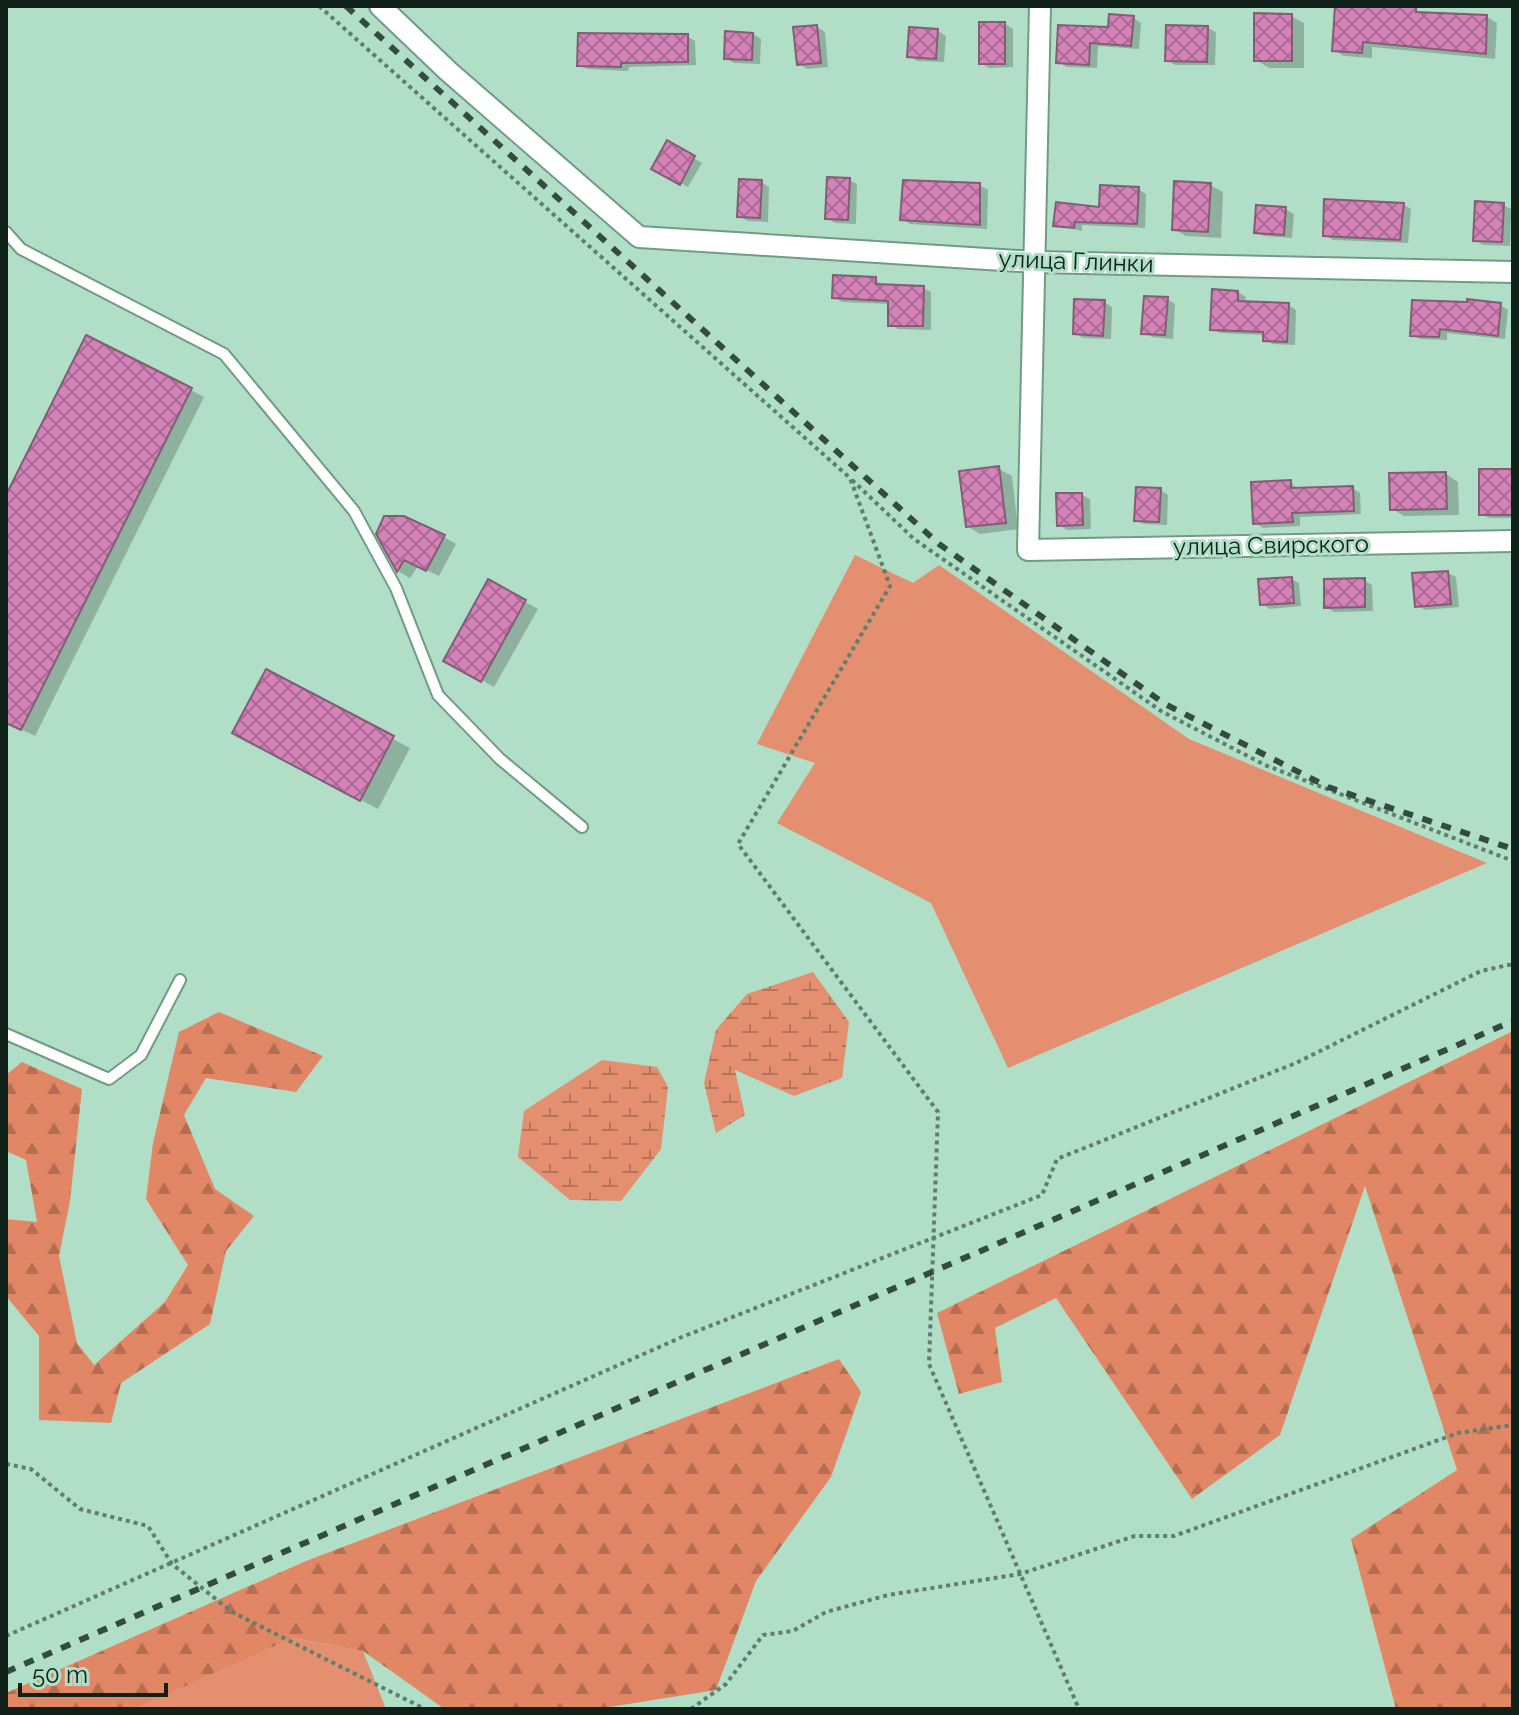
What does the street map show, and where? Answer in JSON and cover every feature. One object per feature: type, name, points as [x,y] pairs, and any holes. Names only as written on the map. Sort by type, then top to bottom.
[{"type":"street","name":"улица Глинки","points":[[380,6],[448,71],[639,237],[1035,262],[1513,272]]},
{"type":"street","points":[[1035,262],[1040,6]]},
{"type":"street","name":"улица Свирского","points":[[1035,262],[1028,550],[1513,541]]},
{"type":"lane","points":[[6,232],[21,249],[224,354],[354,511],[396,588],[438,695],[500,759],[582,827]]},
{"type":"lane","points":[[6,1034],[109,1079],[141,1055],[180,980]]},
{"type":"path","points":[[319,6],[850,478],[914,539],[1161,711],[1265,765],[1513,861]]},
{"type":"path","points":[[850,478],[890,586],[738,844],[938,1112],[929,1364],[1079,1709]]},
{"type":"path","points":[[6,1636],[682,1337],[1042,1195],[1057,1159],[1296,1063],[1481,971],[1513,964]]},
{"type":"path","points":[[691,1709],[726,1684],[763,1635],[793,1631],[826,1612],[888,1595],[1020,1574],[1135,1536],[1174,1536],[1458,1433],[1513,1425]]},
{"type":"path","points":[[6,1464],[31,1469],[80,1509],[148,1526],[172,1564],[232,1612],[425,1709]]},
{"type":"green space","points":[[855,555],[913,583],[939,565],[1189,739],[1487,863],[1008,1068],[931,903],[777,823],[815,763],[757,744]]},
{"type":"green space","points":[[813,972],[849,1022],[842,1078],[794,1096],[735,1070],[745,1115],[716,1133],[704,1083],[716,1030],[747,994]]},
{"type":"green space","points":[[219,1012],[323,1056],[296,1092],[206,1078],[184,1115],[215,1189],[254,1216],[226,1251],[210,1324],[121,1383],[111,1423],[39,1420],[39,1336],[6,1296],[6,1219],[37,1222],[26,1160],[6,1151],[6,1075],[22,1062],[82,1089],[70,1201],[59,1256],[77,1343],[94,1365],[165,1302],[188,1265],[146,1199],[153,1143],[179,1032]]},
{"type":"green space","points":[[1513,1031],[1513,1709],[1396,1709],[1351,1539],[1457,1470],[1365,1186],[1280,1435],[1192,1499],[1056,1298],[995,1328],[1002,1382],[959,1394],[937,1313]]},
{"type":"green space","points":[[602,1060],[657,1067],[668,1087],[661,1149],[621,1201],[570,1200],[518,1157],[524,1111]]},
{"type":"green space","points":[[839,1359],[861,1392],[831,1477],[756,1581],[716,1690],[597,1709],[443,1708],[363,1651],[293,1638],[135,1709],[6,1709],[6,1693],[306,1561]]},
{"type":"green space","points":[[292,1638],[363,1651],[386,1709],[135,1709]]},
{"type":"building","points":[[1335,6],[1400,6],[1416,7],[1416,12],[1487,15],[1486,54],[1363,42],[1362,53],[1332,51]]},
{"type":"building","points":[[1254,13],[1292,14],[1292,61],[1254,61]]},
{"type":"building","points":[[1109,14],[1134,16],[1131,46],[1090,43],[1089,65],[1056,63],[1058,25],[1108,27]]},
{"type":"building","points":[[979,22],[1005,22],[1005,64],[979,64]]},
{"type":"building","points":[[817,25],[821,63],[797,65],[793,27]]},
{"type":"building","points":[[1166,25],[1208,26],[1207,62],[1165,61]]},
{"type":"building","points":[[909,27],[938,29],[936,59],[907,57]]},
{"type":"building","points":[[725,31],[753,33],[752,60],[724,59]]},
{"type":"building","points":[[578,33],[688,34],[688,62],[621,63],[621,67],[577,66]]},
{"type":"building","points":[[667,140],[695,156],[680,185],[651,169]]},
{"type":"building","points":[[827,177],[850,178],[848,220],[825,219]]},
{"type":"building","points":[[739,179],[762,180],[760,218],[737,217]]},
{"type":"building","points":[[903,180],[980,183],[980,225],[900,220]]},
{"type":"building","points":[[1174,181],[1211,183],[1208,232],[1172,230]]},
{"type":"building","points":[[1100,185],[1139,187],[1137,224],[1075,222],[1074,228],[1053,226],[1056,202],[1099,207]]},
{"type":"building","points":[[1324,199],[1404,203],[1400,240],[1323,236]]},
{"type":"building","points":[[1475,201],[1504,203],[1502,242],[1473,241]]},
{"type":"building","points":[[1256,205],[1286,207],[1284,235],[1254,233]]},
{"type":"building","points":[[833,275],[876,277],[876,284],[924,286],[923,326],[888,326],[888,301],[832,298]]},
{"type":"building","points":[[1212,289],[1238,291],[1238,301],[1289,303],[1287,342],[1263,341],[1263,332],[1210,330]]},
{"type":"building","points":[[1144,296],[1168,297],[1165,335],[1141,334]]},
{"type":"building","points":[[1074,299],[1105,300],[1103,336],[1073,334]]},
{"type":"building","points":[[1467,299],[1501,303],[1498,336],[1440,329],[1439,337],[1410,336],[1412,300],[1467,302]]},
{"type":"building","points":[[86,335],[192,388],[21,730],[6,723],[6,495]]},
{"type":"building","points":[[999,466],[1006,523],[966,527],[959,471]]},
{"type":"building","points":[[1479,469],[1513,469],[1513,515],[1479,515]]},
{"type":"building","points":[[1446,472],[1447,509],[1390,510],[1389,473]]},
{"type":"building","points":[[1291,480],[1291,488],[1353,486],[1354,511],[1292,513],[1293,522],[1253,524],[1251,482]]},
{"type":"building","points":[[1136,487],[1161,488],[1159,522],[1134,521]]},
{"type":"building","points":[[1056,493],[1082,493],[1083,525],[1057,526]]},
{"type":"building","points":[[384,516],[404,516],[445,535],[426,571],[404,560],[397,572],[376,534]]},
{"type":"building","points":[[1448,571],[1451,604],[1415,607],[1412,573]]},
{"type":"building","points":[[1292,577],[1294,603],[1260,605],[1258,579]]},
{"type":"building","points":[[1365,578],[1365,607],[1324,608],[1324,579]]},
{"type":"building","points":[[488,579],[526,600],[481,682],[443,661]]},
{"type":"building","points":[[266,669],[394,736],[360,801],[232,733]]},
{"type":"railway","points":[[346,6],[939,544],[1165,704],[1328,787],[1513,849]]},
{"type":"railway","points":[[6,1672],[1513,1021]]}]
